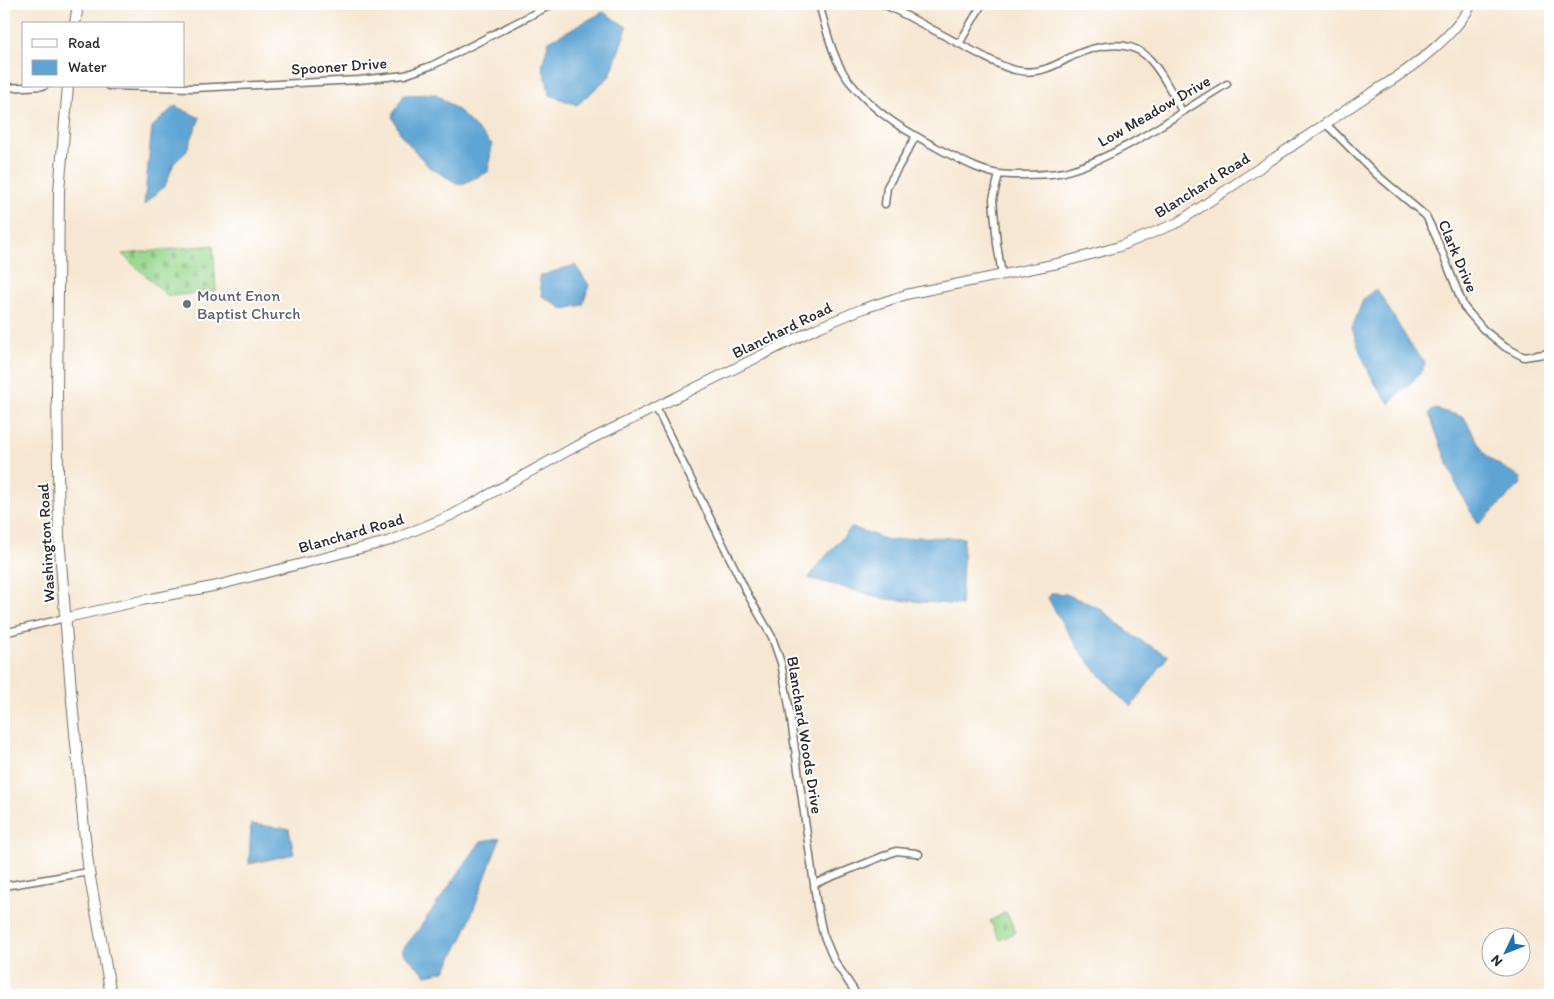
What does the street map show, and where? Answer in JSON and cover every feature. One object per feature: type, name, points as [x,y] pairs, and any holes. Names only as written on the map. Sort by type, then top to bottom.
[{"type":"main road","points":[[76,22],[78,4]]},
{"type":"main road","name":"Washington Road","points":[[68,88],[59,192],[57,394],[60,537],[71,690],[89,872],[111,995]]},
{"type":"street","name":"Spooner Drive","points":[[185,88],[359,80],[405,75],[433,64],[553,4]]},
{"type":"street","name":"Low Meadow Drive","points":[[819,4],[832,50],[848,80],[869,104],[900,127],[969,165],[999,174],[1062,172],[1096,161],[1148,134],[1227,84]]},
{"type":"street","points":[[883,4],[959,44],[1014,70],[1030,72],[1051,68],[1074,56],[1100,46],[1127,47],[1144,54],[1156,67],[1182,111]]},
{"type":"street","points":[[959,44],[982,4]]},
{"type":"street","name":"Blanchard Road","points":[[65,618],[215,586],[389,540],[452,515],[565,452],[817,328],[862,309],[908,294],[1060,263],[1118,247],[1177,223],[1395,79],[1447,37],[1472,4]]},
{"type":"street","points":[[4,88],[22,83]]},
{"type":"street","points":[[4,88],[22,87]]},
{"type":"street","name":"Clark Drive","points":[[1326,124],[1376,174],[1426,216],[1464,307],[1483,330],[1505,347],[1524,357],[1550,353]]},
{"type":"street","points":[[885,204],[887,187],[916,136]]},
{"type":"street","points":[[999,174],[993,199],[1002,274]]},
{"type":"street","name":"Blanchard Woods Drive","points":[[656,408],[748,595],[772,637],[781,663],[823,934],[834,960],[857,995]]},
{"type":"street","points":[[4,632],[65,618]]},
{"type":"street","points":[[814,884],[896,852],[919,854]]},
{"type":"street","points":[[4,886],[89,872]]},
{"type":"green space","points":[[213,245],[216,291],[168,296],[122,254]]},
{"type":"green space","points":[[1006,912],[1016,932],[1000,940],[990,921]]},
{"type":"water","points":[[603,12],[627,27],[610,76],[577,105],[550,95],[542,65],[549,41]]},
{"type":"water","points":[[436,94],[460,112],[492,144],[488,172],[460,185],[429,167],[401,135],[392,116],[404,95]]},
{"type":"water","points":[[175,106],[200,118],[186,152],[174,163],[165,186],[144,205],[152,127]]},
{"type":"water","points":[[575,265],[589,285],[583,305],[563,309],[542,296],[539,276]]},
{"type":"water","points":[[1374,290],[1378,291],[1410,344],[1425,363],[1420,374],[1390,404],[1367,368],[1352,328],[1363,300]]},
{"type":"water","points":[[1435,409],[1464,417],[1484,453],[1493,461],[1521,478],[1522,483],[1479,524],[1457,485],[1445,456],[1429,413]]},
{"type":"water","points":[[852,527],[890,541],[919,537],[964,538],[961,605],[885,599],[809,578],[817,566]]},
{"type":"water","points":[[1052,593],[1066,594],[1101,609],[1135,637],[1168,656],[1131,707],[1098,673],[1077,646],[1048,598]]},
{"type":"water","points":[[251,824],[289,829],[294,854],[249,864]]},
{"type":"water","points":[[500,838],[464,935],[445,971],[426,975],[401,951],[416,933],[481,841]]},
{"type":"place","name":"Mount Enon Baptist Church","points":[[187,304]]}]
